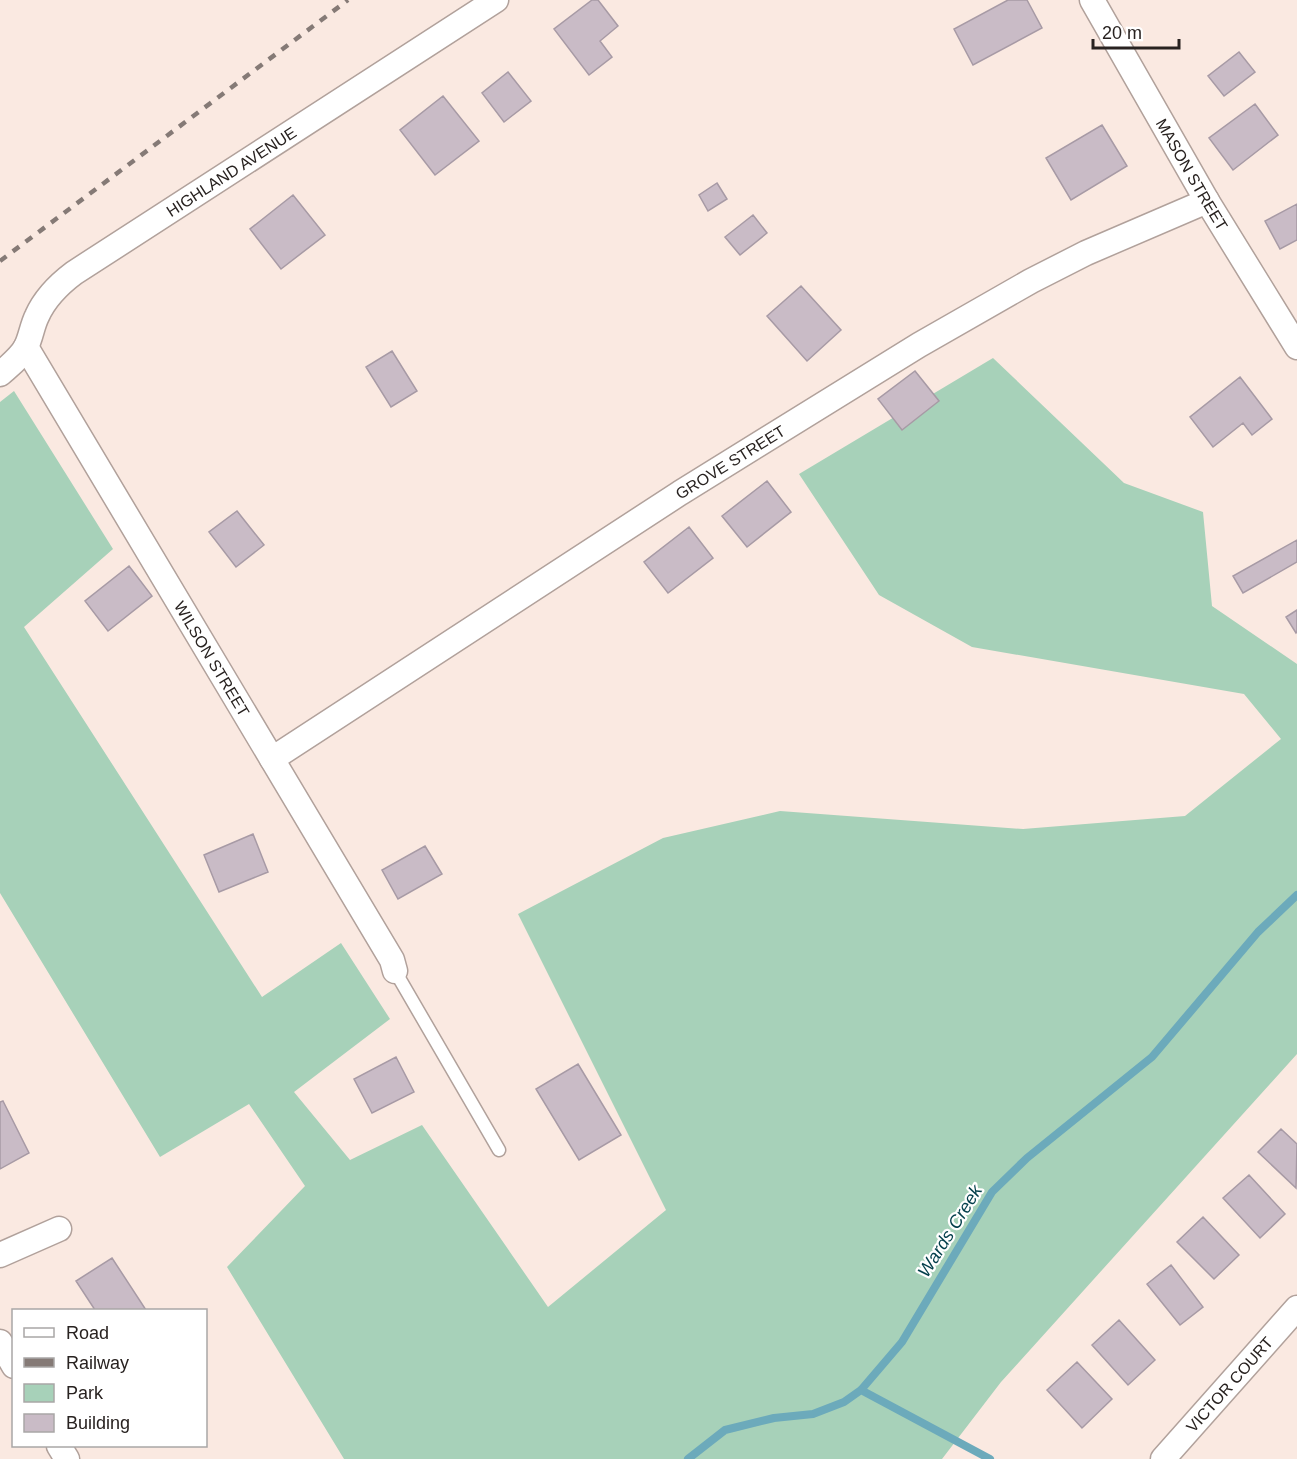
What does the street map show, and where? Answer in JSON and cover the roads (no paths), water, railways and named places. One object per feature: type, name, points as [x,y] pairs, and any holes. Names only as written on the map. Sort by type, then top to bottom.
[{"type":"street","name":"HIGHLAND AVENUE","points":[[0,374],[17,359],[26,347],[37,316],[46,299],[58,285],[496,0]]},
{"type":"street","name":"MASON STREET","points":[[1092,0],[1207,201],[1297,346]]},
{"type":"street","name":"GROVE STREET","points":[[272,759],[680,493],[919,345],[1040,276],[1207,201]]},
{"type":"street","name":"WILSON STREET","points":[[26,347],[392,960],[395,971]]},
{"type":"street","points":[[0,1255],[59,1228]]},
{"type":"street","name":"VICTOR COURT","points":[[1163,1459],[1297,1308]]},
{"type":"street","points":[[0,1342],[12,1363]]},
{"type":"lane","points":[[395,971],[499,1150]]},
{"type":"waterway","name":"Wards Creek","points":[[688,1459],[725,1430],[774,1418],[813,1414],[844,1402],[861,1390],[902,1342],[992,1192],[1027,1158],[1152,1057],[1258,932],[1297,895]]},
{"type":"waterway","points":[[861,1390],[990,1459]]},
{"type":"railway","points":[[0,261],[348,0]]}]
